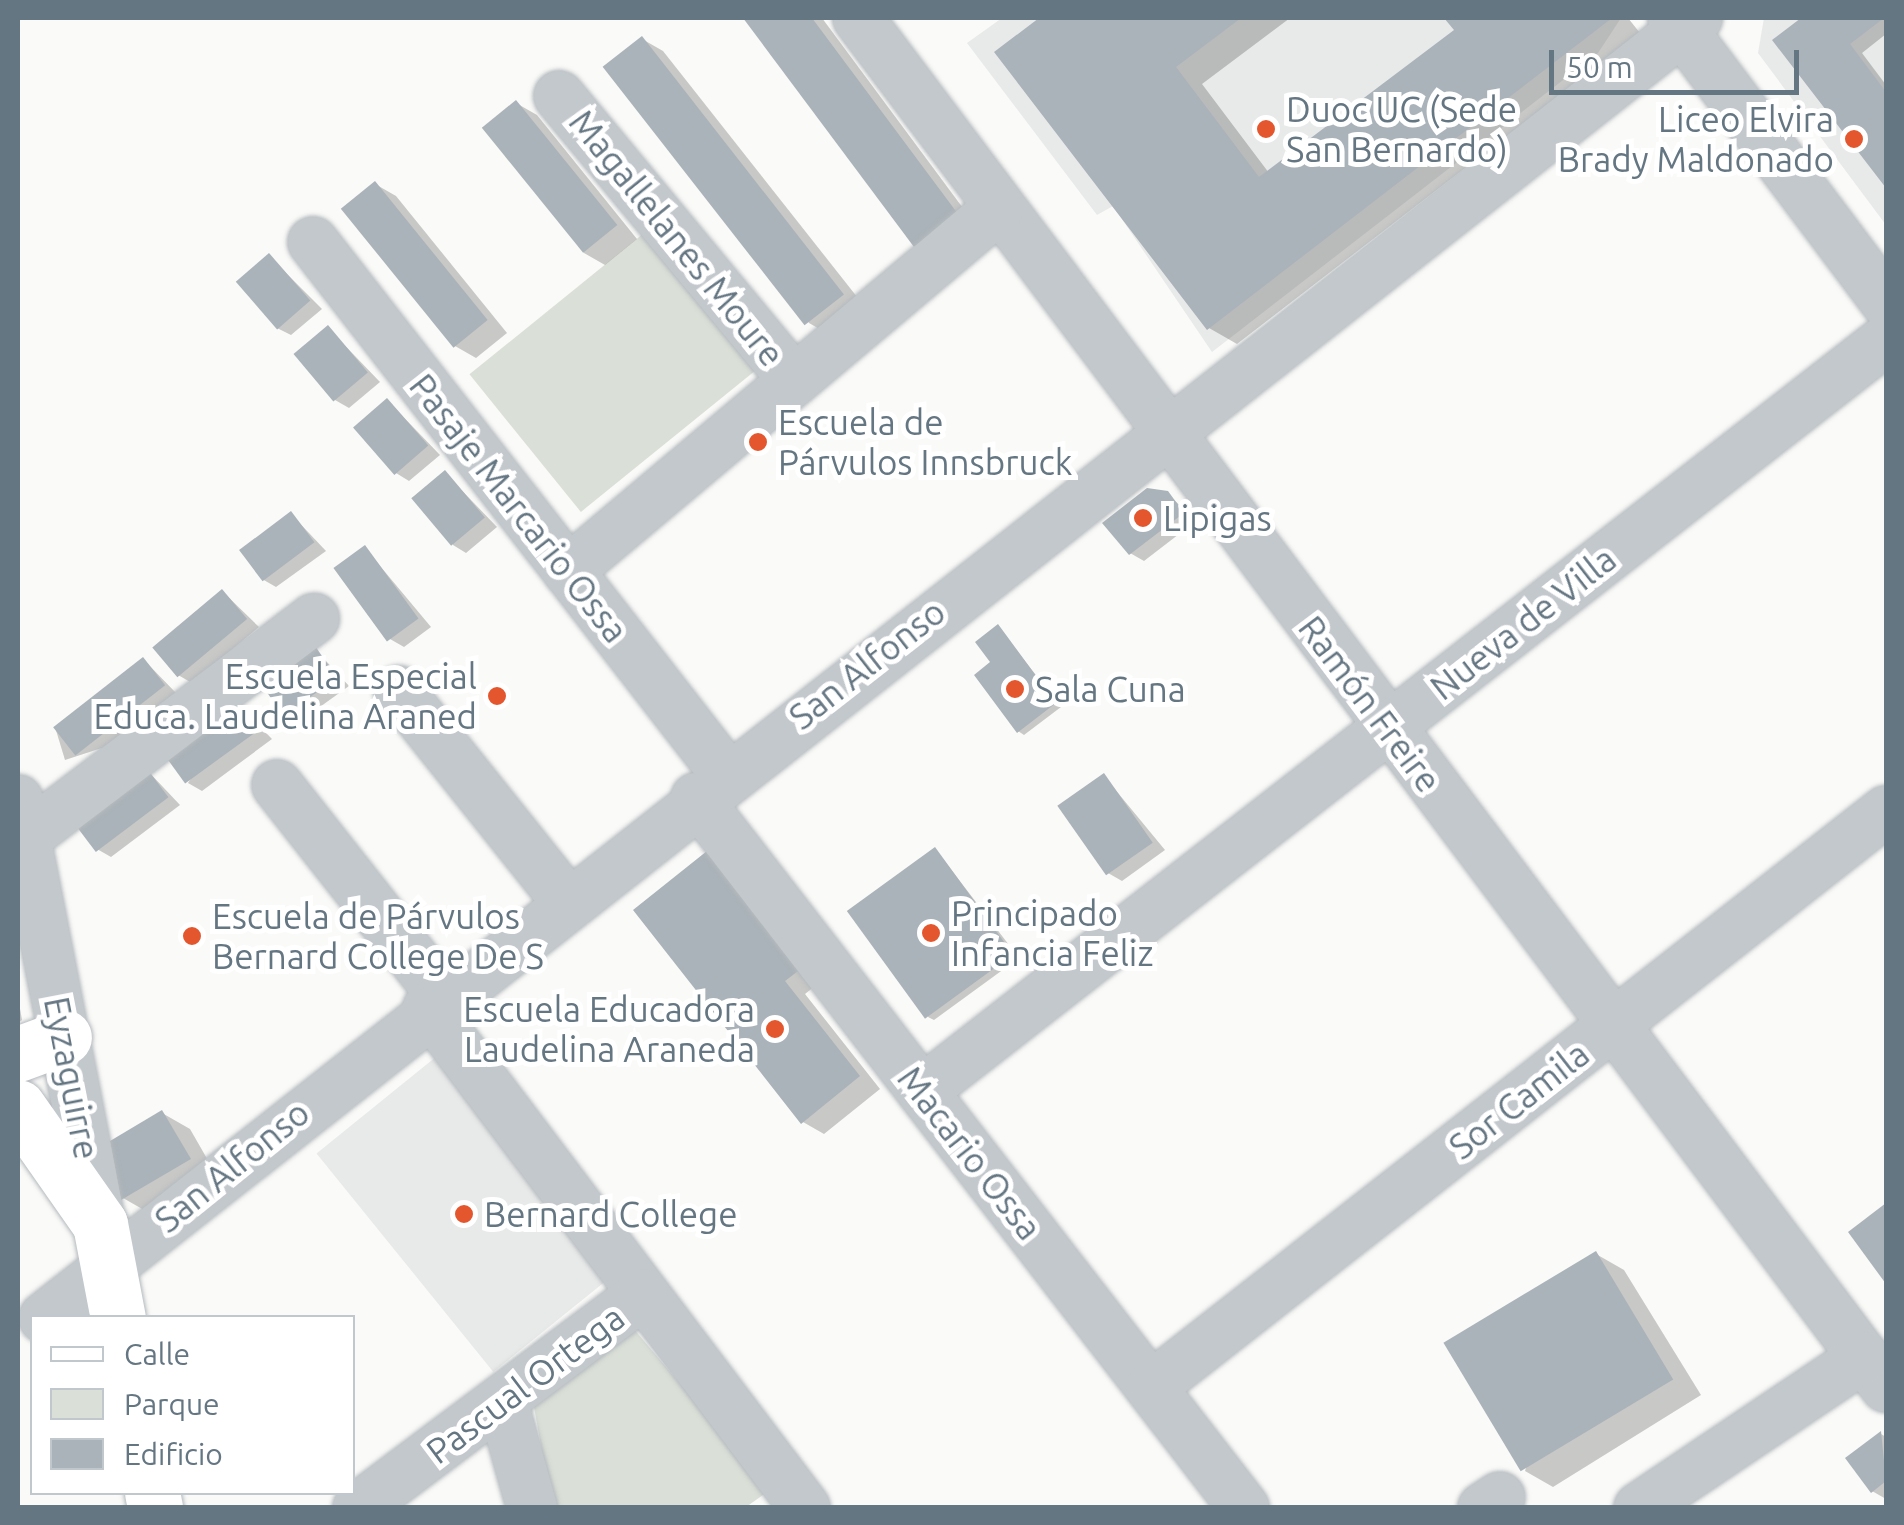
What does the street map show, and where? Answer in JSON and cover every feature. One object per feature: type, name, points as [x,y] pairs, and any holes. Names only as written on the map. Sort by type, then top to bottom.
[{"type":"main road","points":[[18,1107],[109,1269]]},
{"type":"street","name":"Ramón Freire","points":[[858,18],[1165,433],[1875,1372]]},
{"type":"street","points":[[1684,21],[1886,302]]},
{"type":"street","name":"San Alfonso","points":[[48,1315],[435,1002],[1165,433],[1684,21]]},
{"type":"street","name":"Magallelanes Moure","points":[[560,96],[794,380]]},
{"type":"street","points":[[568,571],[999,208]]},
{"type":"street","name":"Pasaje Marcario Ossa","points":[[312,242],[568,571],[711,786]]},
{"type":"street","name":"Nueva de Villa","points":[[922,1092],[1886,340]]},
{"type":"street","name":"Eyzaguirre","points":[[109,1269],[41,1045],[21,819],[314,619]]},
{"type":"street","points":[[400,692],[566,900]]},
{"type":"street","points":[[277,785],[644,1294],[805,1508]]},
{"type":"street","name":"Macario Ossa","points":[[711,786],[922,1092],[1244,1508]]},
{"type":"street","name":"Sor Camila","points":[[1150,1387],[1886,811]]},
{"type":"street","name":"Pascual Ortega","points":[[358,1508],[644,1294]]},
{"type":"street","points":[[1639,1508],[1875,1372]]},
{"type":"street","points":[[502,1401],[532,1508]]},
{"type":"shaded area","name":"Duoc UC (Sede San Bernardo)","points":[[1002,18],[1621,18],[1598,53],[1212,352],[1113,206],[1097,215],[967,43]]},
{"type":"shaded area","name":"Liceo Elvira Brady Maldonado","points":[[1764,18],[1886,18],[1886,225],[1758,53]]},
{"type":"shaded area","name":"Bernard College","points":[[437,1056],[614,1274],[493,1372],[317,1154]]},
{"type":"green space","points":[[649,229],[760,367],[581,512],[469,374]]},
{"type":"green space","points":[[633,1328],[770,1490],[746,1507],[552,1507],[534,1407]]},
{"type":"building","points":[[743,18],[812,18],[958,214],[914,247]]},
{"type":"building","name":"Duoc UC (Sede San Bernardo)","points":[[1039,18],[1241,18],[1176,67],[1259,177],[1454,30],[1444,18],[1612,18],[1207,330],[994,52]]},
{"type":"building","name":"Liceo Elvira Brady Maldonado","points":[[1801,18],[1884,18],[1850,44],[1886,92],[1886,188],[1772,40]]},
{"type":"building","points":[[642,36],[844,294],[805,325],[603,67]]},
{"type":"building","points":[[516,100],[617,225],[583,253],[482,128]]},
{"type":"building","points":[[375,181],[488,320],[453,348],[341,209]]},
{"type":"building","points":[[269,253],[310,301],[277,329],[236,282]]},
{"type":"building","points":[[328,325],[368,372],[333,401],[294,354]]},
{"type":"building","points":[[387,398],[428,446],[394,475],[353,428]]},
{"type":"building","points":[[445,470],[485,517],[451,546],[411,498]]},
{"type":"building","name":"Lipigas","points":[[1147,488],[1168,491],[1184,513],[1129,555],[1102,523]]},
{"type":"building","points":[[291,511],[314,542],[263,581],[239,550]]},
{"type":"building","points":[[365,545],[418,619],[387,642],[333,568]]},
{"type":"building","points":[[222,589],[247,619],[177,677],[152,647]]},
{"type":"building","name":"Sala Cuna","points":[[998,624],[1056,703],[1017,733],[974,675],[990,662],[975,642]]},
{"type":"building","points":[[315,646],[337,678],[283,716],[261,684]]},
{"type":"building","points":[[143,657],[165,685],[75,756],[53,727]]},
{"type":"building","points":[[237,700],[259,730],[185,783],[163,753]]},
{"type":"building","points":[[145,766],[168,797],[96,852],[72,821]]},
{"type":"building","points":[[1104,773],[1153,843],[1106,875],[1057,806]]},
{"type":"building","name":"Escuela Educadora Laudelina Araneda","points":[[712,847],[806,965],[785,981],[860,1076],[801,1124],[633,910]]},
{"type":"building","name":"Principado Infancia Feliz","points":[[935,847],[1013,955],[925,1019],[847,911]]},
{"type":"building","points":[[162,1110],[191,1159],[121,1200],[110,1141]]},
{"type":"building","points":[[1886,1203],[1886,1284],[1848,1232]]},
{"type":"building","points":[[1596,1251],[1673,1380],[1521,1471],[1443,1343]]},
{"type":"building","points":[[1881,1431],[1886,1481],[1871,1493],[1845,1458]]},
{"type":"place","name":"Duoc UC (Sede San Bernardo)","points":[[1266,129]]},
{"type":"place","name":"Liceo Elvira Brady Maldonado","points":[[1854,139]]},
{"type":"place","name":"Escuela de Párvulos Innsbruck","points":[[758,442]]},
{"type":"place","name":"Lipigas","points":[[1143,518]]},
{"type":"place","name":"Sala Cuna","points":[[1015,689]]},
{"type":"place","name":"Escuela Especial Educa. Laudelina Araned","points":[[497,696]]},
{"type":"place","name":"Principado Infancia Feliz","points":[[931,933]]},
{"type":"place","name":"Escuela de Párvulos Bernard College De S","points":[[192,936]]},
{"type":"place","name":"Escuela Educadora Laudelina Araneda","points":[[775,1029]]},
{"type":"place","name":"Bernard College","points":[[464,1214]]}]
